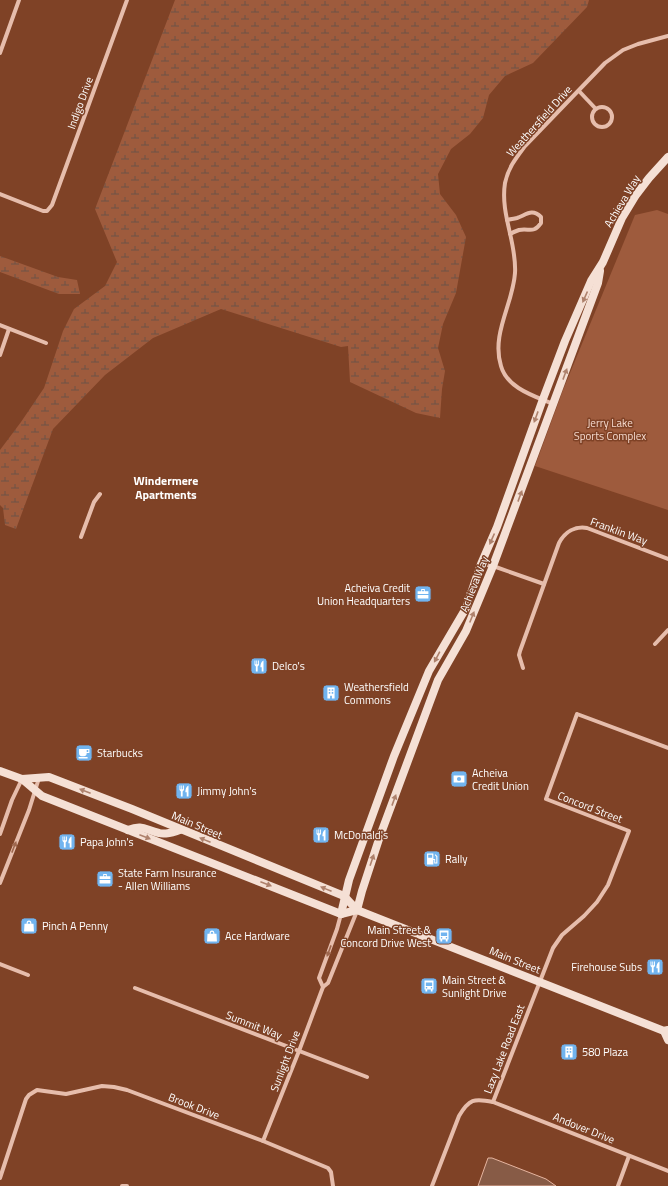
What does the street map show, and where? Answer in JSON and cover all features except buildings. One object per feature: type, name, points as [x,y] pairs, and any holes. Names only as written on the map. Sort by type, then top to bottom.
[{"type":"street","points":[[0,53],[19,0]]},
{"type":"street","name":"Indigo Drive","points":[[0,194],[43,211],[46,211],[52,205],[127,0]]},
{"type":"street","name":"Weathersfield Drive","points":[[554,404],[517,387],[507,378],[501,367],[498,350],[499,337],[515,276],[515,255],[507,220],[504,196],[505,184],[509,170],[516,157],[525,146],[606,63],[623,50],[638,44],[668,36]]},
{"type":"street","points":[[579,91],[596,108]]},
{"type":"street","points":[[603,106],[610,110],[612,117],[609,124],[602,127],[594,124],[592,116],[596,108],[603,106]]},
{"type":"street","name":"Achieva Way","points":[[341,914],[344,896],[349,880],[394,756],[429,671],[466,608],[481,564],[497,527],[565,341],[592,281],[603,262],[622,218],[649,178],[668,157]]},
{"type":"street","points":[[507,220],[515,219],[530,212],[541,217],[541,223],[535,229],[520,230],[510,234]]},
{"type":"street","name":"Achieva Way","points":[[357,910],[380,836],[438,680],[466,631],[493,566],[598,283],[603,262]]},
{"type":"street","points":[[0,326],[46,343]]},
{"type":"street","points":[[0,355],[9,329]]},
{"type":"street","points":[[81,537],[94,502],[100,494]]},
{"type":"street","name":"Franklin Way","points":[[523,668],[519,655],[520,651],[562,538],[571,531],[576,528],[588,528],[668,559]]},
{"type":"street","points":[[481,564],[493,566],[544,584]]},
{"type":"street","points":[[655,644],[668,630]]},
{"type":"street","name":"Concord Street","points":[[629,831],[546,799],[577,714],[668,748]]},
{"type":"street","name":"Main Street","points":[[0,771],[22,780],[42,796],[341,914]]},
{"type":"street","name":"Main Street","points":[[22,780],[49,777],[344,896],[357,910],[538,982],[666,1030],[668,1040]]},
{"type":"street","points":[[0,883],[29,810],[39,778]]},
{"type":"street","points":[[0,834],[12,800],[22,780]]},
{"type":"street","points":[[128,830],[136,827],[168,834],[180,830]]},
{"type":"street","name":"Lazy Lake Road East","points":[[432,1186],[459,1116],[464,1107],[472,1101],[478,1099],[493,1102],[552,948],[562,936],[597,902],[608,885],[629,831]]},
{"type":"street","points":[[341,914],[357,910]]},
{"type":"street","name":"Sunlight Drive","points":[[263,1141],[323,987],[328,983],[357,910]]},
{"type":"street","name":"Sunlight Drive","points":[[323,987],[319,978],[341,914]]},
{"type":"street","points":[[0,964],[28,975]]},
{"type":"street","name":"Summit Way","points":[[135,988],[367,1077]]},
{"type":"street","name":"Brook Drive","points":[[0,1178],[26,1099],[31,1093],[40,1090],[66,1094],[102,1086],[120,1088],[263,1141],[328,1168],[331,1172],[333,1186]]},
{"type":"street","name":"Andover Drive","points":[[493,1102],[668,1171]]},
{"type":"street","points":[[618,1186],[629,1156]]},
{"type":"green space","points":[[175,0],[589,0],[587,7],[533,63],[505,76],[489,95],[483,118],[470,134],[451,149],[438,174],[440,194],[456,215],[466,237],[456,293],[443,324],[438,348],[445,371],[440,418],[416,413],[350,382],[348,346],[341,347],[221,309],[153,338],[105,375],[53,429],[16,529],[5,525],[3,508],[0,505],[0,450],[44,388],[63,331],[74,309],[105,286],[117,262],[95,209]]},
{"type":"green space","name":"Jerry Lake Sports Complex","points":[[657,210],[668,214],[668,510],[535,466],[563,390],[635,215]]},
{"type":"green space","points":[[0,256],[58,277],[77,280],[80,294],[59,294],[0,272]]},
{"type":"shaded area","points":[[488,1158],[492,1158],[546,1179],[556,1186],[478,1186]]},
{"type":"place","name":"Acheiva Credit Union Headquarters","points":[[423,594]]},
{"type":"place","name":"Delco's","points":[[259,666]]},
{"type":"place","name":"Weathersfield Commons","points":[[331,693]]},
{"type":"place","name":"Starbucks","points":[[84,753]]},
{"type":"place","name":"Acheiva Credit Union","points":[[459,779]]},
{"type":"place","name":"Jimmy John's","points":[[184,791]]},
{"type":"place","name":"McDonald's","points":[[321,835]]},
{"type":"place","name":"Papa John's","points":[[67,842]]},
{"type":"place","name":"Rally","points":[[432,859]]},
{"type":"place","name":"State Farm Insurance - Allen Williams","points":[[105,879]]},
{"type":"place","name":"Pinch A Penny","points":[[29,926]]},
{"type":"place","name":"Ace Hardware","points":[[212,936]]},
{"type":"place","name":"Main Street & Concord Drive West","points":[[444,936]]},
{"type":"place","name":"Firehouse Subs","points":[[655,967]]},
{"type":"place","name":"Main Street & Sunlight Drive","points":[[429,986]]},
{"type":"place","name":"580 Plaza","points":[[569,1052]]},
{"type":"district","name":"Windermere Apartments","points":[[166,488]]}]
